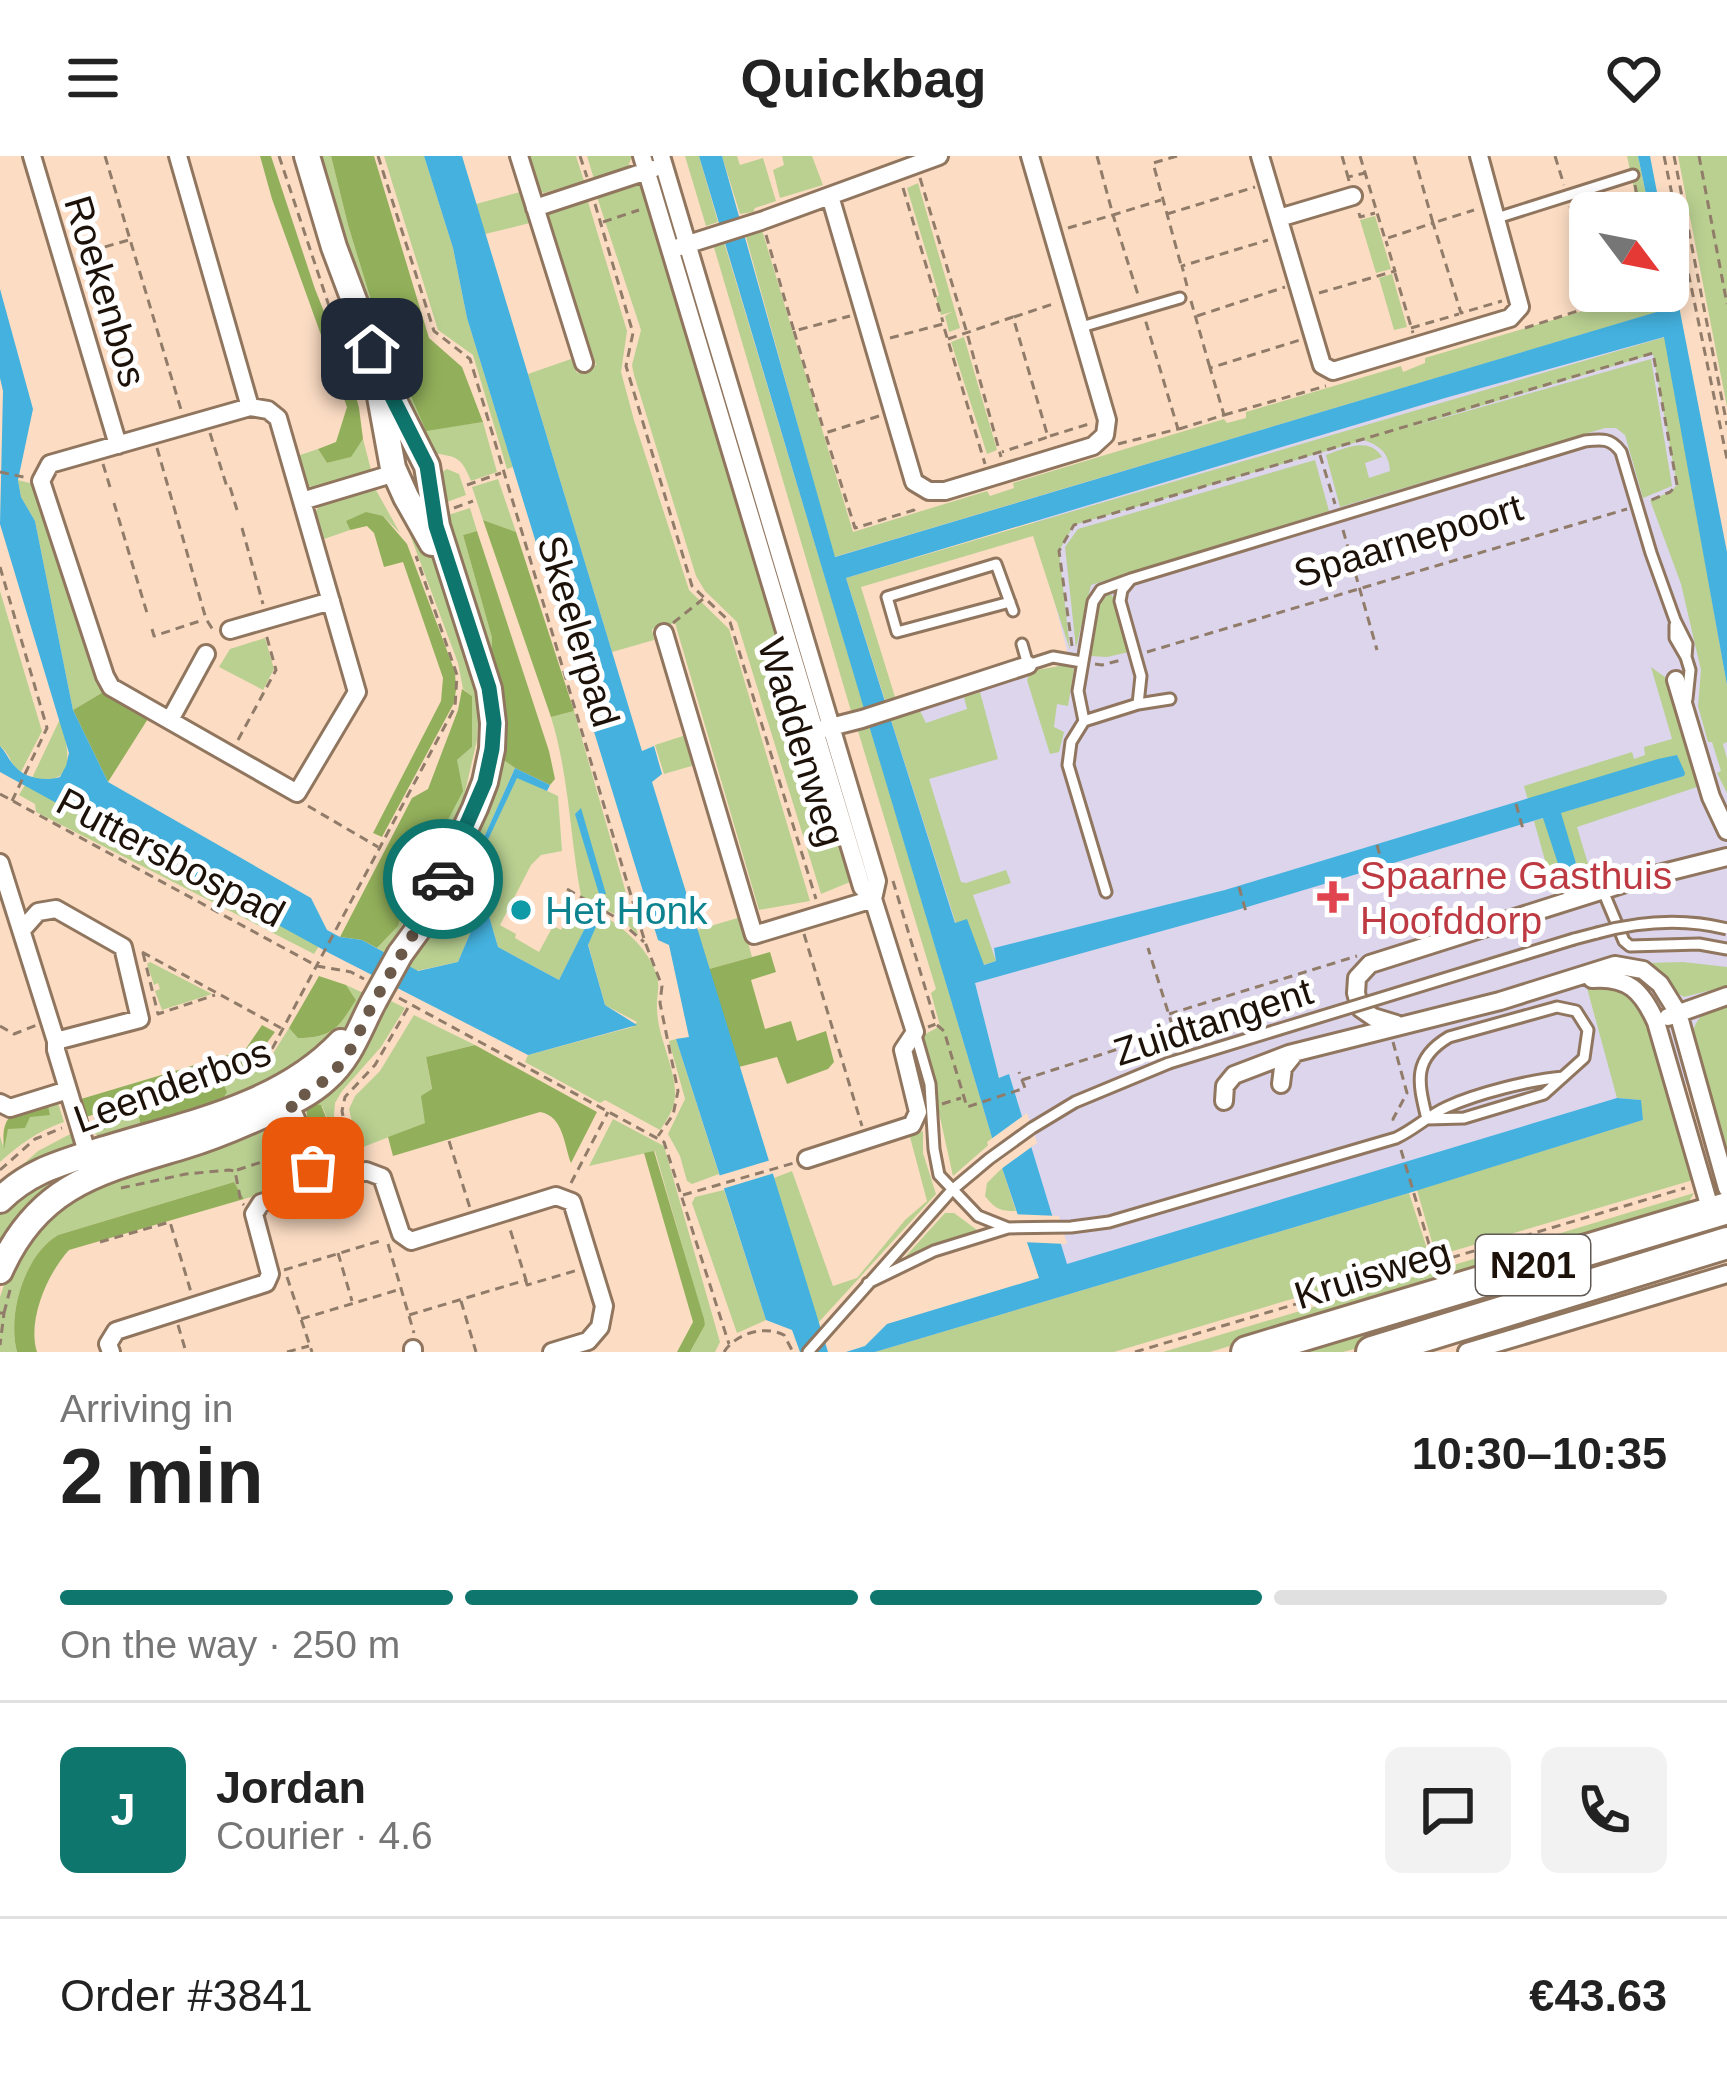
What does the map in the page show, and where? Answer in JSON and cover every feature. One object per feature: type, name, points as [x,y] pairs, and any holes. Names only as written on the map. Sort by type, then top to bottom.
[{"type":"highway","name":"Kruisweg","points":[[1247,1352],[1720,1212]]},
{"type":"highway","name":"Kruisweg","points":[[1372,1352],[1720,1212]]},
{"type":"main road","name":"Leenderbos","points":[[0,1200],[26,1177],[214,1137],[286,1094],[316,1088],[354,1047],[470,800],[483,745],[481,689],[433,545],[392,461],[377,385],[297,156]]},
{"type":"main road","name":"Leenderbos","points":[[307,156],[334,247],[385,383],[419,448],[441,542],[489,688],[494,723],[476,808],[419,928],[400,954]]},
{"type":"main road","points":[[392,461],[392,444],[403,441],[419,448]]},
{"type":"main road","points":[[406,497],[421,500],[431,488]]},
{"type":"main road","name":"Leenderbos","points":[[7,1273],[15,1242],[90,1164]]},
{"type":"street","name":"Roekenbos","points":[[32,156],[63,260],[108,448]]},
{"type":"street","points":[[178,156],[250,407],[268,410],[278,418],[357,692],[297,793]]},
{"type":"street","points":[[519,156],[584,363]]},
{"type":"street","points":[[680,247],[939,156]]},
{"type":"street","points":[[830,196],[914,482],[929,491],[946,491],[1093,446],[1105,435],[1106,419],[1030,156]]},
{"type":"street","points":[[1260,156],[1322,365],[1333,371],[1414,337],[1510,318],[1520,308],[1479,156]]},
{"type":"street","name":"Waddenweg","points":[[535,208],[653,162],[824,729],[862,887],[873,899],[915,1032],[903,1051],[918,1112],[912,1124],[807,1159]]},
{"type":"street","points":[[1281,227],[1353,196]]},
{"type":"street","name":"Roekenbos","points":[[250,407],[50,464],[41,481],[111,687],[297,793]]},
{"type":"street","points":[[302,501],[392,461]]},
{"type":"street","points":[[224,633],[331,602]]},
{"type":"street","points":[[664,633],[754,935],[873,899]]},
{"type":"street","points":[[170,720],[206,653]]},
{"type":"street","points":[[824,729],[1028,665]]},
{"type":"street","points":[[1676,680],[1711,797],[1727,831]]},
{"type":"street","points":[[1408,1024],[1392,1024],[1360,1008],[1357,978],[1370,964],[1727,857]]},
{"type":"street","points":[[0,863],[90,1164]]},
{"type":"street","points":[[22,930],[38,912],[56,909],[123,947],[140,1019],[56,1041]]},
{"type":"street","points":[[1224,1101],[1234,1075],[1295,1053],[1567,982],[1615,965],[1643,970],[1660,984],[1678,1013],[1720,1212]]},
{"type":"street","points":[[1567,982],[1608,978],[1644,996],[1720,1212]]},
{"type":"street","points":[[1656,1022],[1727,996]]},
{"type":"street","points":[[1281,1084],[1282,1067],[1295,1053]]},
{"type":"street","points":[[0,1103],[10,1108],[68,1090]]},
{"type":"street","points":[[286,1094],[315,1185]]},
{"type":"street","points":[[111,1352],[108,1344],[116,1331],[266,1282],[278,1272],[255,1212],[261,1203],[356,1172],[374,1172],[382,1177],[401,1234],[411,1241],[556,1196],[575,1208],[604,1306],[600,1327],[588,1341],[552,1352]]},
{"type":"street","points":[[1467,1352],[1727,1274]]},
{"type":"lane","points":[[1495,211],[1568,196],[1634,175]]},
{"type":"lane","points":[[1078,328],[1180,298]]},
{"type":"lane","points":[[1084,721],[1076,661],[1093,602],[1102,590],[1603,439],[1621,452],[1642,504],[1675,620],[1675,638],[1690,670],[1686,708]]},
{"type":"lane","points":[[995,564],[1011,607],[897,632],[887,597],[995,564]]},
{"type":"lane","points":[[1132,579],[1122,590],[1120,602],[1141,676],[1138,704]]},
{"type":"lane","points":[[1022,644],[1028,665],[1052,657],[1076,661]]},
{"type":"lane","points":[[1106,892],[1068,765],[1071,742],[1084,721],[1170,699]]},
{"type":"lane","points":[[1603,891],[1630,946],[1700,944],[1727,950]]},
{"type":"lane","name":"Zuidtangent","points":[[808,1352],[952,1190],[1032,1128],[1076,1102],[1168,1063],[1616,928],[1679,921],[1727,929]]},
{"type":"lane","points":[[1557,1006],[1567,982]]},
{"type":"lane","points":[[868,1283],[934,1251],[1008,1228],[1109,1222],[1396,1138],[1415,1130],[1446,1107],[1563,1077],[1584,1058],[1588,1030],[1576,1011],[1557,1006],[1449,1037],[1435,1046],[1421,1063],[1420,1090],[1427,1119]]},
{"type":"lane","points":[[915,1032],[930,1084],[940,1174],[978,1216],[1008,1228]]},
{"type":"path","points":[[105,156],[185,425]]},
{"type":"path","points":[[279,156],[362,404]]},
{"type":"path","name":"Skeelerpad","points":[[378,156],[434,331],[470,359],[662,986],[660,1003],[678,1091],[673,1115],[658,1136]]},
{"type":"path","name":"Waddenweg","points":[[580,156],[633,333],[626,366],[692,586],[730,622],[821,915]]},
{"type":"path","points":[[1097,156],[1178,430]]},
{"type":"path","points":[[1093,446],[1131,442],[1223,415],[1150,156]]},
{"type":"path","points":[[1153,164],[1177,156]]},
{"type":"path","points":[[1342,156],[1348,177]]},
{"type":"path","points":[[1360,156],[1414,337],[1461,313],[1517,296]]},
{"type":"path","points":[[1414,156],[1461,313]]},
{"type":"path","points":[[1556,156],[1569,200]]},
{"type":"path","points":[[1664,156],[1727,460]]},
{"type":"path","points":[[1674,156],[1727,424]]},
{"type":"path","points":[[1699,156],[1727,304]]},
{"type":"path","points":[[916,164],[1000,452],[996,475]]},
{"type":"path","points":[[898,171],[948,340],[996,475]]},
{"type":"path","points":[[1167,214],[1268,183]]},
{"type":"path","points":[[1054,232],[1163,200]]},
{"type":"path","points":[[1385,239],[1433,223],[1495,211]]},
{"type":"path","points":[[759,222],[854,528],[914,510],[929,491]]},
{"type":"path","points":[[1182,266],[1281,227]]},
{"type":"path","points":[[63,260],[129,240]]},
{"type":"path","points":[[1196,316],[1395,271]]},
{"type":"path","points":[[948,340],[1070,298]]},
{"type":"path","points":[[794,331],[863,312]]},
{"type":"path","points":[[1013,317],[1048,437]]},
{"type":"path","points":[[872,343],[944,324]]},
{"type":"path","points":[[1210,368],[1314,335]]},
{"type":"path","points":[[1076,661],[1058,551],[1074,525],[1653,353],[1677,485],[1642,504]]},
{"type":"path","points":[[825,433],[892,412]]},
{"type":"path","points":[[207,419],[237,510]]},
{"type":"path","points":[[1000,452],[1106,419]]},
{"type":"path","points":[[153,435],[206,620],[224,633]]},
{"type":"path","points":[[108,448],[110,487]]},
{"type":"path","points":[[1319,454],[1377,650]]},
{"type":"path","points":[[0,472],[21,476]]},
{"type":"path","points":[[467,485],[503,473]]},
{"type":"path","points":[[114,503],[147,613]]},
{"type":"path","name":"Spaarnepoort","points":[[1076,661],[1102,665],[1136,656],[1642,504]]},
{"type":"path","points":[[230,755],[276,670],[242,528]]},
{"type":"path","points":[[0,1170],[35,1139],[248,1072],[264,1062],[455,707],[457,675],[410,542]]},
{"type":"path","points":[[0,568],[47,728],[18,790],[0,808]]},
{"type":"path","points":[[664,633],[704,598]]},
{"type":"path","points":[[152,629],[154,636],[206,620]]},
{"type":"path","points":[[297,793],[297,799],[379,848]]},
{"type":"path","name":"Puttersbospad","points":[[6,798],[317,966],[351,972],[379,993],[410,1004],[658,1136]]},
{"type":"path","points":[[1516,804],[1523,829]]},
{"type":"path","points":[[1377,845],[1384,870]]},
{"type":"path","points":[[1239,887],[1246,912]]},
{"type":"path","points":[[567,889],[615,917],[645,942]]},
{"type":"path","points":[[800,921],[866,1140]]},
{"type":"path","points":[[1022,1080],[1174,1031],[1148,949]]},
{"type":"path","points":[[217,995],[158,1014],[143,952],[283,1028]]},
{"type":"path","points":[[1169,1014],[1357,956]]},
{"type":"path","points":[[152,990],[160,987]]},
{"type":"path","points":[[356,1172],[345,1134],[345,1097],[374,1065],[410,1004]]},
{"type":"path","points":[[0,1026],[14,1034],[50,1021]]},
{"type":"path","points":[[936,1024],[944,1031],[967,1107],[1025,1088],[1019,1072]]},
{"type":"path","points":[[1389,1028],[1407,1094],[1393,1119],[1396,1138],[1434,1263]]},
{"type":"path","points":[[563,1197],[609,1110]]},
{"type":"path","points":[[658,1136],[668,1149],[729,1344]]},
{"type":"path","points":[[449,1141],[474,1221]]},
{"type":"path","points":[[683,1195],[781,1166]]},
{"type":"path","points":[[116,1190],[186,1174],[232,1170],[241,1202],[255,1212]]},
{"type":"path","points":[[505,1212],[527,1285],[592,1265]]},
{"type":"path","points":[[1135,1352],[1434,1263],[1720,1212]]},
{"type":"path","points":[[100,1242],[170,1222],[194,1306]]},
{"type":"path","points":[[287,1352],[311,1349],[278,1272],[386,1239],[419,1347],[413,1350]]},
{"type":"path","points":[[338,1253],[353,1303]]},
{"type":"path","points":[[0,1348],[7,1273]]},
{"type":"path","points":[[409,1315],[526,1280]]},
{"type":"path","points":[[301,1319],[401,1289]]},
{"type":"path","points":[[460,1299],[476,1352]]},
{"type":"path","points":[[173,1312],[186,1352]]},
{"type":"path","points":[[724,1352],[740,1337],[770,1329],[784,1335],[793,1352]]},
{"type":"shaded area","name":"Spaarne Gasthuis Hoofddorp","points":[[1669,332],[1727,644],[1727,1071],[1065,1273],[881,723],[1070,662],[1033,518]]},
{"type":"green space","points":[[260,156],[271,156],[352,382],[363,439],[351,457],[327,463],[318,449],[336,442],[347,407]]},
{"type":"green space","points":[[311,156],[331,156],[374,310],[426,430],[483,422],[497,472],[471,481],[459,460],[427,451],[390,384]]},
{"type":"green space","points":[[331,156],[374,156],[429,338],[462,367],[483,422],[426,431],[374,310]]},
{"type":"green space","points":[[384,156],[424,156],[513,467],[507,469],[473,355],[438,330]]},
{"type":"green space","points":[[530,156],[576,156],[584,181],[544,193]]},
{"type":"green space","points":[[587,156],[632,156],[628,167],[594,179]]},
{"type":"green space","points":[[685,156],[699,156],[718,222],[706,226]]},
{"type":"green space","points":[[722,156],[737,156],[740,165],[763,158],[776,201],[740,214]]},
{"type":"green space","points":[[782,156],[812,156],[823,185],[780,198],[773,170],[784,165]]},
{"type":"green space","points":[[1627,156],[1638,156],[1646,192],[1635,192]]},
{"type":"green space","points":[[1678,156],[1727,156],[1727,407],[1689,192],[1685,192]]},
{"type":"green space","points":[[624,183],[648,191],[811,735],[850,882],[821,894],[737,622],[696,576],[634,375],[641,330],[596,194]]},
{"type":"green space","points":[[918,183],[960,328],[949,332],[945,316],[952,312],[941,315],[907,188]]},
{"type":"green space","points":[[520,192],[530,223],[485,234],[476,204]]},
{"type":"green space","points":[[586,195],[627,331],[621,372],[634,420],[689,590],[729,629],[810,901],[759,910],[675,623],[652,629],[654,640],[612,652],[528,374],[571,359],[577,373],[596,365],[546,209]]},
{"type":"green space","points":[[1375,216],[1391,269],[1376,273],[1360,220]]},
{"type":"green space","points":[[762,230],[853,532],[987,491],[990,496],[1014,488],[1013,483],[1224,419],[1227,423],[1246,418],[1246,412],[1401,366],[1403,372],[1425,363],[1425,358],[1579,312],[1658,312],[834,557],[746,237]]},
{"type":"green space","points":[[724,242],[864,707],[851,711],[713,244]]},
{"type":"green space","points":[[1392,274],[1407,327],[1394,330],[1379,278]]},
{"type":"green space","points":[[964,337],[997,450],[987,454],[951,342]]},
{"type":"green space","points":[[1665,337],[1727,685],[1727,742],[1723,744],[1727,793],[1698,706],[1701,670],[1681,584],[1650,500],[1677,485],[1653,354],[1411,427],[1651,359],[1672,486],[1643,498],[1625,435],[1616,428],[1605,428],[1340,507],[1326,455],[1370,447],[1382,457],[1365,463],[1369,478],[1390,471],[1383,451],[1364,440],[1074,525],[1059,551],[1070,650],[1033,536],[861,587],[895,697],[885,700],[846,578]]},
{"type":"green space","points":[[363,439],[372,474],[317,488],[307,486],[297,456],[318,449],[327,463],[350,457]]},
{"type":"green space","points":[[1315,460],[1329,511],[1091,585],[1076,648],[1065,547],[1078,529]]},
{"type":"green space","points":[[447,469],[459,474],[466,495],[439,505],[438,480]]},
{"type":"green space","points":[[498,479],[516,532],[483,520],[472,487]]},
{"type":"green space","points":[[18,480],[37,485],[105,691],[73,710],[35,521],[21,497]]},
{"type":"green space","points":[[376,490],[400,533],[383,516],[346,521],[350,530],[321,540],[315,515],[323,503]]},
{"type":"green space","points":[[470,508],[477,531],[463,535],[492,638],[490,672],[439,518]]},
{"type":"green space","points":[[366,512],[383,516],[407,544],[455,672],[456,690],[454,703],[382,837],[373,833],[441,701],[443,678],[403,562],[384,567],[374,533],[367,526],[350,530],[346,521]]},
{"type":"green space","points":[[483,520],[516,532],[574,711],[551,717]]},
{"type":"green space","points":[[418,525],[465,649],[479,701],[477,740],[462,805],[387,954],[377,948],[398,926],[430,852],[457,760],[472,747],[472,696],[463,689],[458,663],[409,532]]},
{"type":"green space","points":[[477,531],[549,751],[555,779],[550,785],[498,756],[490,672],[492,638],[463,535]]},
{"type":"green space","points":[[0,591],[42,731],[21,772],[0,746]]},
{"type":"green space","points":[[1112,595],[1129,652],[1090,656],[1099,604]]},
{"type":"green space","points":[[265,638],[274,669],[263,690],[219,667],[230,649]]},
{"type":"green space","points":[[1065,665],[1074,669],[1068,706],[1057,704],[1054,727],[1064,732],[1059,752],[1050,754],[1027,680],[1031,671]]},
{"type":"green space","points":[[1651,667],[1669,680],[1700,786],[1577,827],[1594,884],[1555,896],[1534,821],[1544,818],[1565,884],[1581,880],[1560,813],[1684,776],[1677,755],[1528,800],[1524,786],[1632,752],[1634,759],[1645,755],[1644,747],[1672,739]]},
{"type":"green space","points":[[462,689],[472,696],[472,747],[457,760],[463,791],[398,926],[377,948],[340,937],[412,798],[428,789]]},
{"type":"green space","points":[[105,691],[151,714],[108,782],[73,710]]},
{"type":"green space","points":[[980,692],[998,759],[929,779],[961,882],[1006,870],[1011,883],[973,895],[996,961],[983,965],[967,920],[956,924],[891,720],[920,711],[926,723],[967,709],[964,697]]},
{"type":"green space","points":[[574,711],[638,935],[618,916],[581,896],[566,784],[551,717]]},
{"type":"green space","points":[[60,719],[67,753],[64,771],[47,780],[32,778]]},
{"type":"green space","points":[[870,727],[993,1141],[953,1176],[922,1036],[940,1026],[931,993],[936,989],[858,731]]},
{"type":"green space","points":[[686,735],[695,765],[664,774],[655,745]]},
{"type":"green space","points":[[498,756],[515,768],[472,864],[480,910],[458,962],[416,971],[407,966]]},
{"type":"green space","points":[[517,777],[558,796],[562,851],[541,855],[531,865],[500,925],[539,952],[553,926],[561,930],[578,899],[595,909],[559,980],[498,947],[477,875],[477,863]]},
{"type":"green space","points":[[25,785],[319,946],[314,954],[36,812],[35,804],[19,795]]},
{"type":"green space","points":[[605,916],[643,949],[657,978],[658,1021],[675,1095],[660,1130],[525,1062],[528,1055],[637,1022],[605,1005],[588,944]]},
{"type":"green space","points":[[741,917],[752,957],[709,969],[697,930]]},
{"type":"green space","points":[[770,952],[776,972],[751,980],[765,1029],[791,1021],[797,1041],[826,1031],[834,1062],[828,1069],[787,1084],[777,1057],[739,1067],[709,969]]},
{"type":"green space","points":[[150,962],[212,994],[162,1010]]},
{"type":"green space","points":[[1645,963],[1727,967],[1727,986],[1684,997]]},
{"type":"green space","points":[[319,976],[346,985],[356,1000],[334,1029],[298,1038],[289,1028]]},
{"type":"green space","points":[[1606,984],[1625,990],[1640,1005],[1693,1180],[1436,1256],[1417,1190],[1643,1120],[1640,1100],[1617,1098],[1587,988]]},
{"type":"green space","points":[[346,985],[370,996],[322,1052],[261,1090],[218,1107],[227,1092],[223,1083],[264,1068],[289,1028],[299,1038],[327,1033],[339,1024],[356,1000]]},
{"type":"green space","points":[[387,999],[405,1008],[381,1047],[335,1103],[340,1148],[322,1106],[306,1103]]},
{"type":"green space","points":[[1727,1003],[1727,1149],[1693,1033],[1701,1017]]},
{"type":"green space","points":[[414,1015],[475,1045],[426,1057],[432,1090],[425,1123],[358,1149],[349,1109],[380,1071]]},
{"type":"green space","points":[[262,1025],[275,1032],[251,1064],[86,1117],[81,1099],[245,1050]]},
{"type":"green space","points":[[676,1039],[719,1174],[692,1184],[668,1134],[685,1099],[669,1041]]},
{"type":"green space","points":[[475,1045],[597,1112],[571,1163],[559,1125],[540,1112],[393,1156],[388,1137],[425,1123],[421,1096],[432,1089],[426,1057]]},
{"type":"green space","points":[[223,1083],[227,1092],[218,1108],[141,1128],[138,1110]]},
{"type":"green space","points":[[57,1100],[64,1122],[30,1139],[0,1162],[0,1136],[3,1146],[8,1129]]},
{"type":"green space","points":[[47,1102],[50,1115],[30,1117],[25,1128],[8,1129],[4,1149],[8,1119]]},
{"type":"green space","points":[[306,1103],[321,1105],[347,1169],[326,1175]]},
{"type":"green space","points":[[138,1110],[142,1128],[212,1110],[122,1139],[119,1134],[102,1138],[88,1125]]},
{"type":"green space","points":[[613,1119],[664,1146],[720,1342],[715,1352],[690,1352],[705,1325],[655,1151],[589,1166]]},
{"type":"green space","points":[[283,1122],[292,1130],[307,1181],[291,1185],[267,1125]]},
{"type":"green space","points":[[267,1125],[291,1185],[244,1199],[234,1182],[58,1235],[36,1257],[21,1287],[14,1321],[17,1352],[0,1352],[0,1297],[12,1261],[35,1227],[103,1175]]},
{"type":"green space","points":[[923,1131],[923,1153],[936,1194],[818,1323],[774,1178],[792,1171],[833,1286],[857,1278],[927,1201],[910,1137]]},
{"type":"green space","points":[[74,1132],[77,1145],[0,1185],[38,1151]]},
{"type":"green space","points":[[654,1151],[704,1319],[690,1352],[677,1352],[693,1322],[644,1153]]},
{"type":"green space","points":[[1002,1168],[1016,1211],[998,1208],[985,1196],[987,1183]]},
{"type":"green space","points":[[65,1174],[29,1205],[0,1242],[0,1213],[8,1204],[28,1187]]},
{"type":"green space","points":[[234,1182],[244,1199],[69,1250],[41,1298],[35,1326],[37,1352],[17,1352],[14,1321],[21,1287],[46,1244],[58,1235]]},
{"type":"green space","points":[[724,1190],[766,1320],[737,1333],[692,1203],[695,1197]]},
{"type":"green space","points":[[1409,1193],[1430,1258],[1114,1352],[875,1352]]},
{"type":"green space","points":[[1694,1193],[1684,1210],[1210,1352],[1163,1352]]},
{"type":"green space","points":[[945,1213],[954,1213],[976,1233],[905,1257]]},
{"type":"green space","points":[[1481,1294],[1362,1347],[1343,1352],[1287,1352]]},
{"type":"water","points":[[424,156],[462,156],[642,751],[654,746],[662,774],[652,782],[828,1352],[800,1352],[792,1330],[766,1320],[676,1039],[689,1037],[669,945],[658,940],[467,318],[453,248]]},
{"type":"water","points":[[699,156],[722,156],[835,557],[1657,312],[1680,312],[1727,552],[1727,685],[1664,337],[846,578],[955,923],[967,919],[984,965],[996,961],[994,948],[1225,890],[1658,759],[1677,755],[1685,773],[1561,813],[1581,880],[1565,885],[1543,818],[975,983],[999,1078],[1009,1074],[1067,1264],[1617,1098],[1641,1100],[1643,1120],[875,1352],[846,1352],[865,1346],[887,1324],[1039,1278],[993,1141]]},
{"type":"water","points":[[1638,156],[1650,156],[1657,192],[1646,192]]},
{"type":"water","points":[[0,289],[33,409],[18,480],[21,497],[35,521],[73,710],[108,782],[311,898],[327,930],[362,940],[418,971],[458,962],[480,910],[472,864],[515,768],[550,785],[547,791],[517,778],[477,863],[498,947],[559,980],[592,914],[599,920],[588,945],[605,1005],[637,1025],[528,1055],[331,954],[0,772],[0,746],[17,768],[40,779],[60,777],[69,753],[0,524]]},
{"type":"water","points":[[581,808],[606,894],[599,894],[575,814]]},
{"type":"pier","points":[[1027,1113],[1037,1143],[997,1172],[987,1142]]},
{"type":"pier","points":[[774,1159],[778,1172],[722,1189],[718,1176]]},
{"type":"pier","points":[[1011,1214],[1059,1216],[1067,1244],[1021,1242]]},
{"type":"way so far","points":[[313,1168],[290,1102],[327,1078],[354,1047],[361,1025],[443,879]]},
{"type":"place","name":"Spaarne Gasthuis Hoofddorp","points":[[1333,897]]},
{"type":"place","name":"Het Honk","points":[[521,910]]},
{"type":"route","points":[[372,349],[427,466],[436,526],[489,688],[494,723],[485,782],[443,879]]}]
